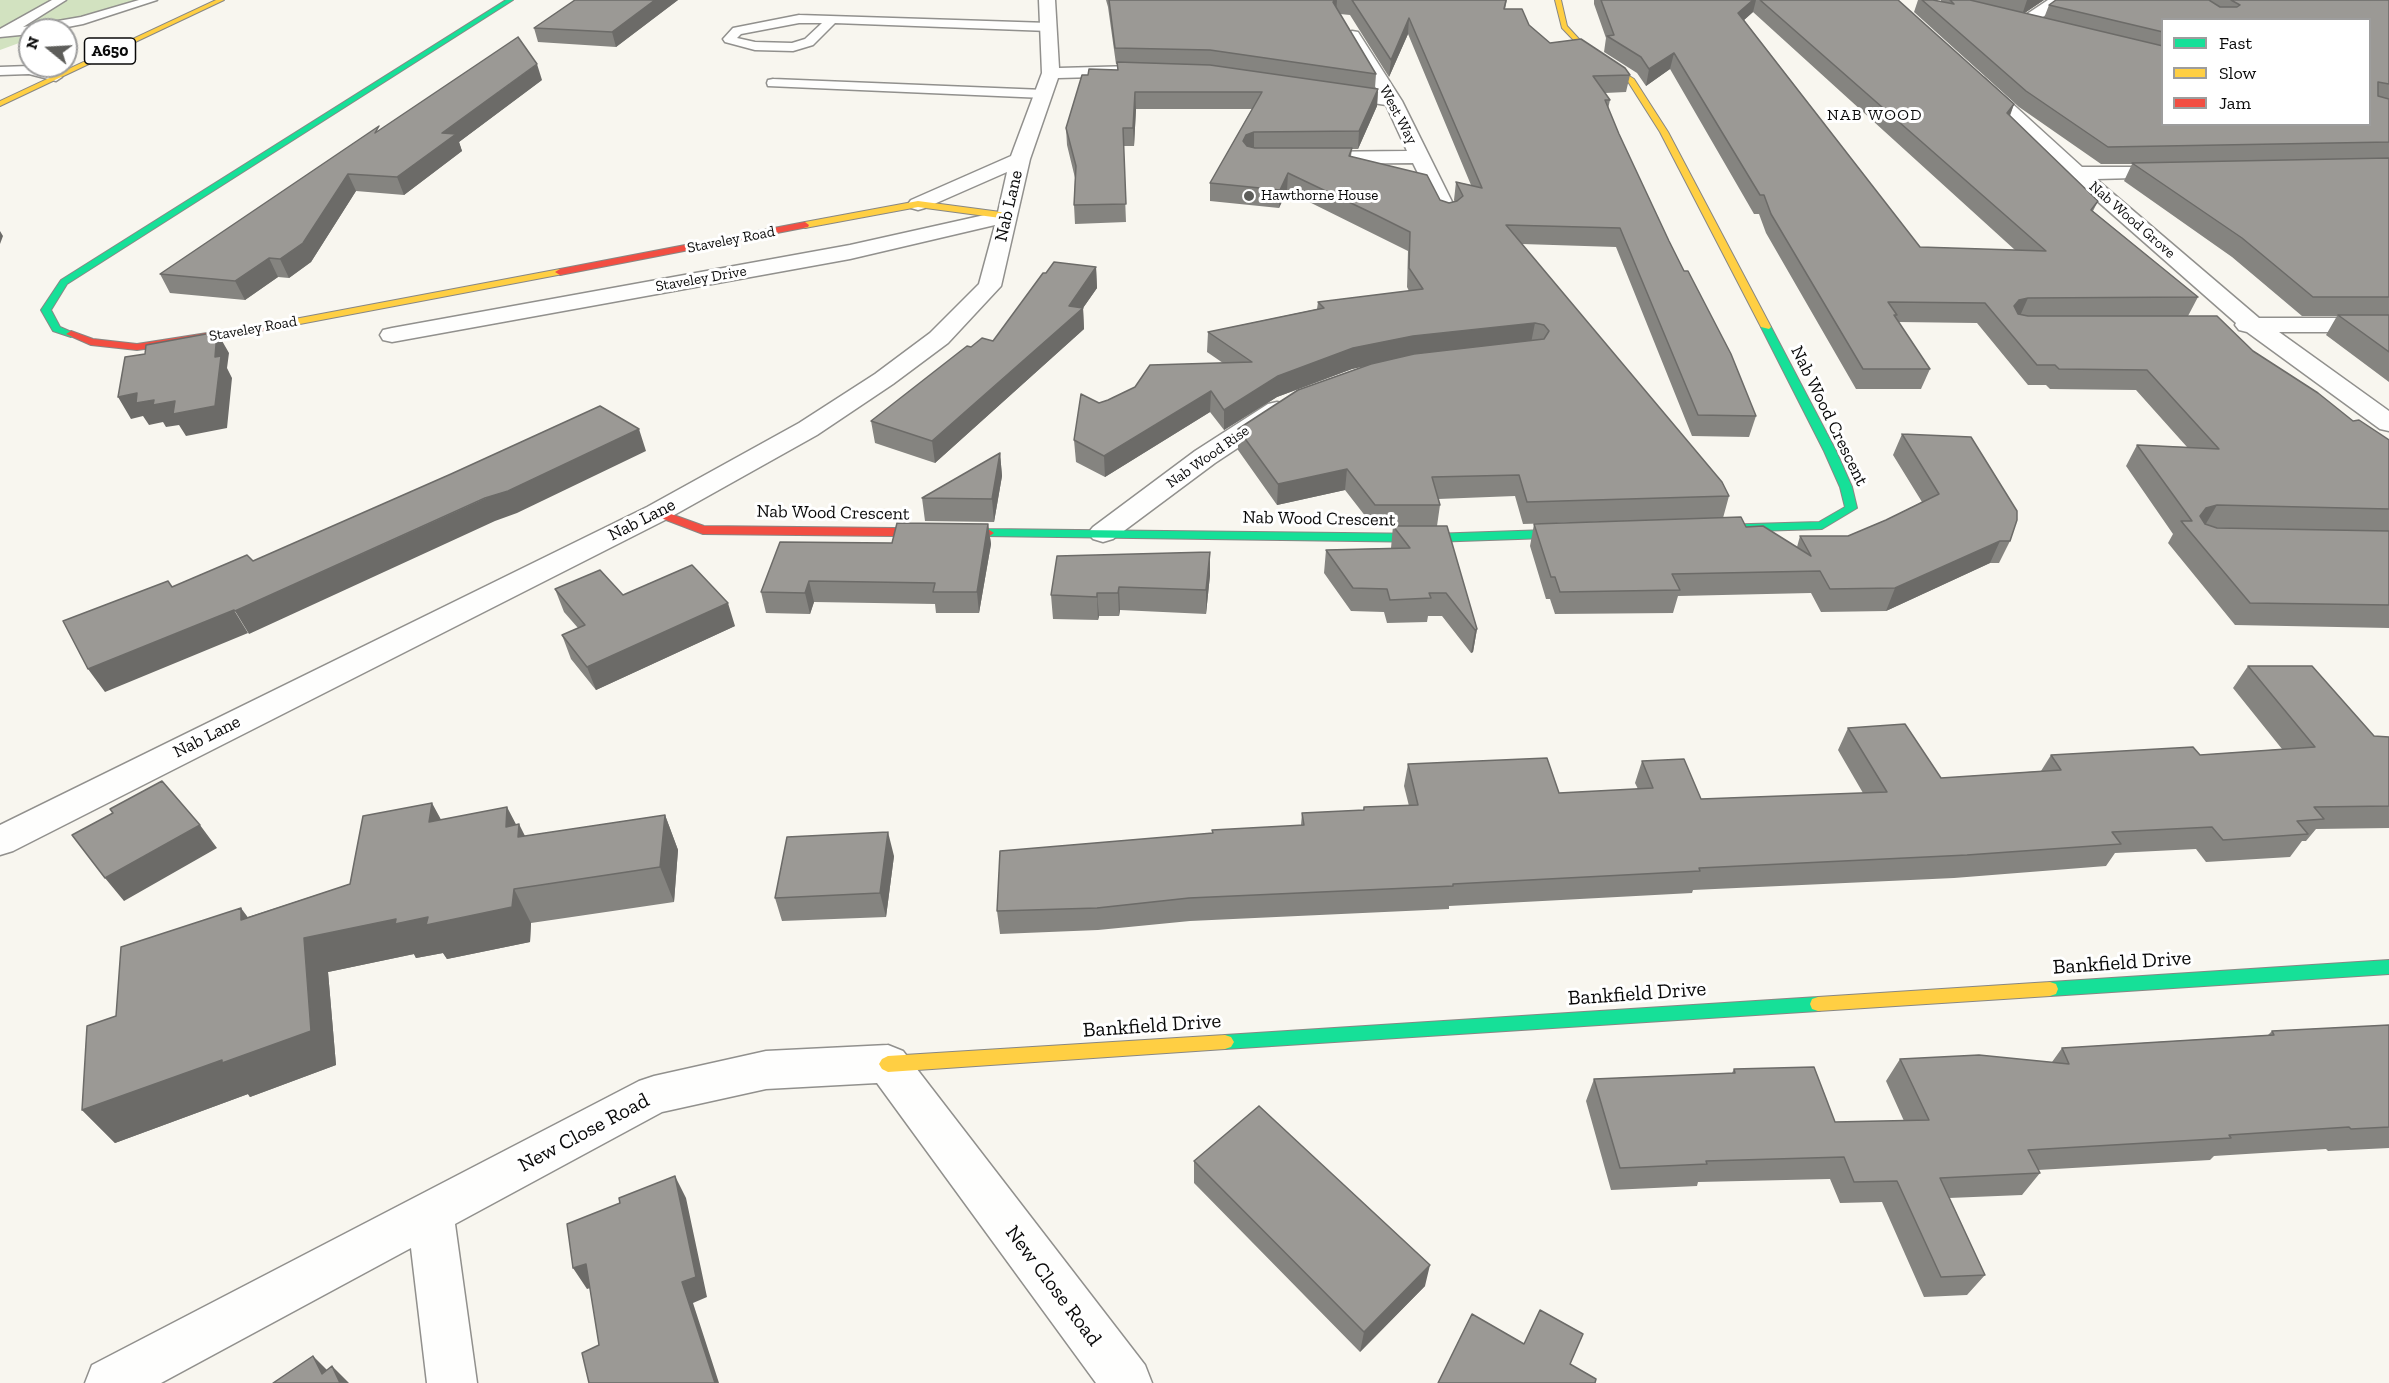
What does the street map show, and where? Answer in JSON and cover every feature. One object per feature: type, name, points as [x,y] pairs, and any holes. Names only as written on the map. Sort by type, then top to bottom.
[{"type":"main road","name":"A650","points":[[78,67],[220,0]]},
{"type":"main road","name":"Staveley Road","points":[[510,0],[64,282],[46,310],[56,329],[91,342],[137,347],[218,336],[918,204],[1008,216]]},
{"type":"main road","name":"Nab Wood Crescent","points":[[1558,0],[1564,27],[1589,53],[1630,79],[1664,132],[1830,451],[1846,487],[1851,508],[1822,525],[1710,529]]},
{"type":"main road","name":"A650","points":[[0,104],[54,78]]},
{"type":"main road","name":"Nab Wood Crescent","points":[[657,513],[703,530],[1431,538],[1594,533]]},
{"type":"main road","name":"Bankfield Drive","points":[[888,1064],[2389,967]]},
{"type":"street","points":[[2024,23],[2059,0]]},
{"type":"street","name":"Nab Lane","points":[[0,841],[657,513],[808,429],[884,379],[939,338],[990,286],[1020,159],[1047,84],[1048,14]]},
{"type":"street","points":[[2003,18],[2048,28]]},
{"type":"street","name":"West Way","points":[[1342,19],[1393,101],[1448,214]]},
{"type":"street","name":"Nab Wood Grove","points":[[1965,70],[2077,172],[2253,325],[2389,423]]},
{"type":"street","points":[[1047,84],[1151,72]]},
{"type":"street","points":[[1318,89],[1393,101]]},
{"type":"street","points":[[1290,158],[1419,157]]},
{"type":"street","name":"Staveley Road","points":[[918,204],[1020,159]]},
{"type":"street","points":[[2077,172],[2192,171]]},
{"type":"street","name":"Staveley Drive","points":[[392,335],[850,252],[1008,216]]},
{"type":"street","points":[[2218,325],[2389,326]]},
{"type":"street","name":"Nab Wood Rise","points":[[1102,533],[1205,457],[1287,404],[1297,400]]},
{"type":"street","name":"New Close Road","points":[[110,1383],[654,1095],[766,1070],[888,1064],[1127,1383]]},
{"type":"street","points":[[430,1214],[452,1383]]},
{"type":"lane","points":[[60,0],[0,33],[40,29],[83,20],[151,0]]},
{"type":"lane","points":[[832,19],[809,42],[793,47],[755,46],[729,39],[737,31],[799,19],[1048,14]]},
{"type":"lane","points":[[0,72],[18,71]]},
{"type":"lane","points":[[773,83],[1047,84]]},
{"type":"green space","points":[[0,0],[148,0],[112,7],[78,20],[78,18],[18,18],[18,43],[0,50]]},
{"type":"building","points":[[575,0],[655,0],[612,32],[534,28]]},
{"type":"building","points":[[1109,0],[1335,0],[1333,2],[1376,74],[1210,50],[1115,48]]},
{"type":"building","points":[[1352,0],[1506,0],[1504,9],[1522,9],[1529,25],[1550,43],[1581,39],[1625,68],[1630,75],[1593,76],[1610,100],[1605,100],[1619,134],[1684,271],[1688,271],[1731,354],[1756,416],[1698,415],[1620,228],[1506,225],[1722,482],[1729,496],[1527,502],[1519,475],[1432,477],[1440,505],[1375,505],[1347,469],[1278,484],[1238,429],[1298,390],[1371,364],[1414,354],[1544,339],[1549,331],[1544,325],[1535,323],[1413,336],[1353,348],[1278,376],[1224,410],[1211,391],[1104,456],[1074,440],[1081,394],[1099,403],[1108,400],[1135,387],[1150,365],[1252,362],[1208,332],[1324,308],[1318,302],[1423,289],[1409,268],[1410,232],[1376,215],[1288,173],[1280,190],[1210,183],[1262,92],[1135,92],[1133,128],[1123,128],[1126,204],[1074,205],[1076,166],[1066,128],[1082,75],[1088,75],[1089,69],[1118,70],[1117,62],[1210,65],[1378,89],[1359,131],[1254,132],[1246,135],[1243,141],[1247,146],[1255,148],[1352,148],[1349,156],[1427,175],[1440,200],[1449,203],[1463,196],[1456,182],[1482,188],[1409,18],[1391,60]]},
{"type":"building","points":[[1601,0],[1753,0],[1738,13],[1920,247],[2046,251],[1760,0],[1898,0],[2014,104],[2007,113],[2098,201],[2091,210],[2198,297],[2028,298],[2019,300],[2014,306],[2018,314],[2028,316],[2217,316],[2253,351],[2318,393],[2353,421],[2359,420],[2389,440],[2389,509],[2217,505],[2206,508],[2200,516],[2205,524],[2217,528],[2389,531],[2389,605],[2250,603],[2181,521],[2192,521],[2137,445],[2219,449],[2147,370],[2059,369],[2055,365],[2037,365],[1985,303],[1888,302],[1897,315],[1894,315],[1930,369],[1863,369],[1771,214],[1764,195],[1760,195],[1674,53],[1649,69],[1641,57],[1607,36],[1614,35]]},
{"type":"building","points":[[1922,0],[1954,4],[1950,0],[1970,0],[2161,46],[2161,126],[2371,126],[2371,18],[2161,18],[2161,32],[2049,5],[2056,0],[2209,0],[2220,7],[2237,7],[2240,5],[2231,0],[2389,0],[2389,84],[2378,82],[2378,96],[2389,99],[2389,142],[2108,147],[2026,91]]},
{"type":"building","points":[[518,37],[537,64],[442,133],[456,134],[397,177],[348,174],[303,243],[280,259],[269,258],[235,281],[160,274],[379,126],[375,133]]},
{"type":"building","points":[[2389,158],[2389,297],[2313,297],[2242,238],[2132,163]]},
{"type":"building","points":[[1054,262],[1096,267],[1069,306],[1083,308],[932,441],[871,421],[967,346],[971,347],[982,338],[993,341],[1043,273],[1046,273]]},
{"type":"building","points":[[2338,315],[2389,315],[2389,352]]},
{"type":"building","points":[[217,332],[215,357],[221,356],[215,406],[173,414],[175,401],[153,405],[154,400],[136,403],[137,393],[118,397],[125,357],[145,354],[146,345]]},
{"type":"building","points":[[600,406],[639,429],[508,491],[485,498],[235,611],[88,669],[63,621],[168,581],[172,587],[247,555],[253,561]]},
{"type":"building","points":[[1902,434],[1971,437],[2017,511],[2017,520],[2010,541],[2000,541],[1895,588],[1830,589],[1820,571],[1672,574],[1680,590],[1560,592],[1555,577],[1551,577],[1534,524],[1741,517],[1746,527],[1763,526],[1811,556],[1800,536],[1848,536],[1939,494]]},
{"type":"building","points":[[1000,453],[992,499],[922,498]]},
{"type":"building","points":[[897,523],[988,524],[977,592],[933,592],[935,583],[809,581],[805,593],[761,592],[780,542],[892,543]]},
{"type":"building","points":[[1393,526],[1447,526],[1477,629],[1475,630],[1446,593],[1429,593],[1431,598],[1390,600],[1387,589],[1353,588],[1326,550],[1410,548]]},
{"type":"building","points":[[1210,552],[1206,590],[1119,587],[1118,593],[1097,593],[1097,597],[1051,595],[1057,556]]},
{"type":"building","points":[[692,565],[728,603],[587,667],[562,635],[585,625],[555,589],[600,570],[623,595]]},
{"type":"building","points":[[2248,666],[2312,666],[2374,736],[2389,737],[2389,806],[2314,807],[2324,819],[2297,821],[2308,834],[2223,840],[2212,827],[2112,832],[2121,844],[1967,855],[1699,868],[1700,871],[1453,884],[1453,886],[1189,898],[1097,908],[997,911],[1000,851],[1213,833],[1212,830],[1304,825],[1302,813],[1418,805],[1408,764],[1547,758],[1559,793],[1653,788],[1642,761],[1684,759],[1701,799],[1887,792],[1848,728],[1905,724],[1941,778],[2061,770],[2051,755],[2193,747],[2200,755],[2315,747]]},
{"type":"building","points":[[162,781],[200,825],[105,878],[72,835],[113,813],[110,809]]},
{"type":"building","points":[[432,803],[429,822],[507,807],[506,827],[519,824],[518,837],[665,815],[660,867],[514,889],[512,907],[426,925],[428,917],[395,924],[396,919],[304,938],[311,1031],[82,1110],[87,1026],[116,1016],[121,947],[241,908],[241,920],[350,884],[363,816]]},
{"type":"building","points":[[888,832],[880,893],[775,898],[787,837]]},
{"type":"building","points":[[2389,1025],[2389,1127],[2351,1129],[2349,1127],[2229,1135],[2231,1138],[2028,1150],[2040,1173],[1940,1178],[1985,1275],[1941,1277],[1897,1181],[1854,1182],[1844,1157],[1706,1161],[1707,1164],[1620,1168],[1594,1079],[1735,1073],[1734,1069],[1814,1067],[1835,1122],[1929,1120],[1900,1059],[1979,1055],[2069,1064],[2062,1048],[2274,1035],[2272,1031]]},
{"type":"building","points":[[1259,1106],[1430,1265],[1364,1332],[1194,1161]]},
{"type":"building","points":[[675,1176],[696,1277],[682,1282],[715,1383],[589,1383],[582,1353],[599,1345],[586,1264],[573,1268],[567,1224],[620,1203],[619,1198]]},
{"type":"building","points":[[1540,1310],[1583,1334],[1570,1364],[1596,1379],[1595,1383],[1438,1383],[1472,1314],[1524,1344]]},
{"type":"building","points":[[313,1356],[322,1374],[332,1366],[340,1383],[273,1383]]},
{"type":"traffic: fast","points":[[71,334],[56,329],[46,310],[64,282],[510,0]]},
{"type":"traffic: fast","points":[[1721,528],[1822,525],[1851,508],[1846,487],[1830,451],[1766,327]]},
{"type":"traffic: fast","points":[[988,533],[1431,538],[1576,533]]},
{"type":"traffic: fast","points":[[2050,989],[2389,967]]},
{"type":"traffic: fast","points":[[1225,1042],[1818,1004]]},
{"type":"traffic: slow","points":[[0,104],[221,0]]},
{"type":"traffic: slow","points":[[1558,0],[1564,27],[1589,53],[1630,79],[1664,132],[1766,327]]},
{"type":"traffic: slow","points":[[805,225],[918,204],[1008,216]]},
{"type":"traffic: slow","points":[[284,324],[560,272]]},
{"type":"traffic: slow","points":[[1818,1004],[2050,989]]},
{"type":"traffic: slow","points":[[888,1064],[1225,1042]]},
{"type":"traffic: jam","points":[[560,272],[805,225]]},
{"type":"traffic: jam","points":[[71,334],[91,342],[137,347],[284,324]]},
{"type":"traffic: jam","points":[[657,513],[703,530],[988,533]]},
{"type":"place","name":"Hawthorne House","points":[[1249,196]]},
{"type":"district","name":"NAB WOOD","points":[[1875,115]]}]
